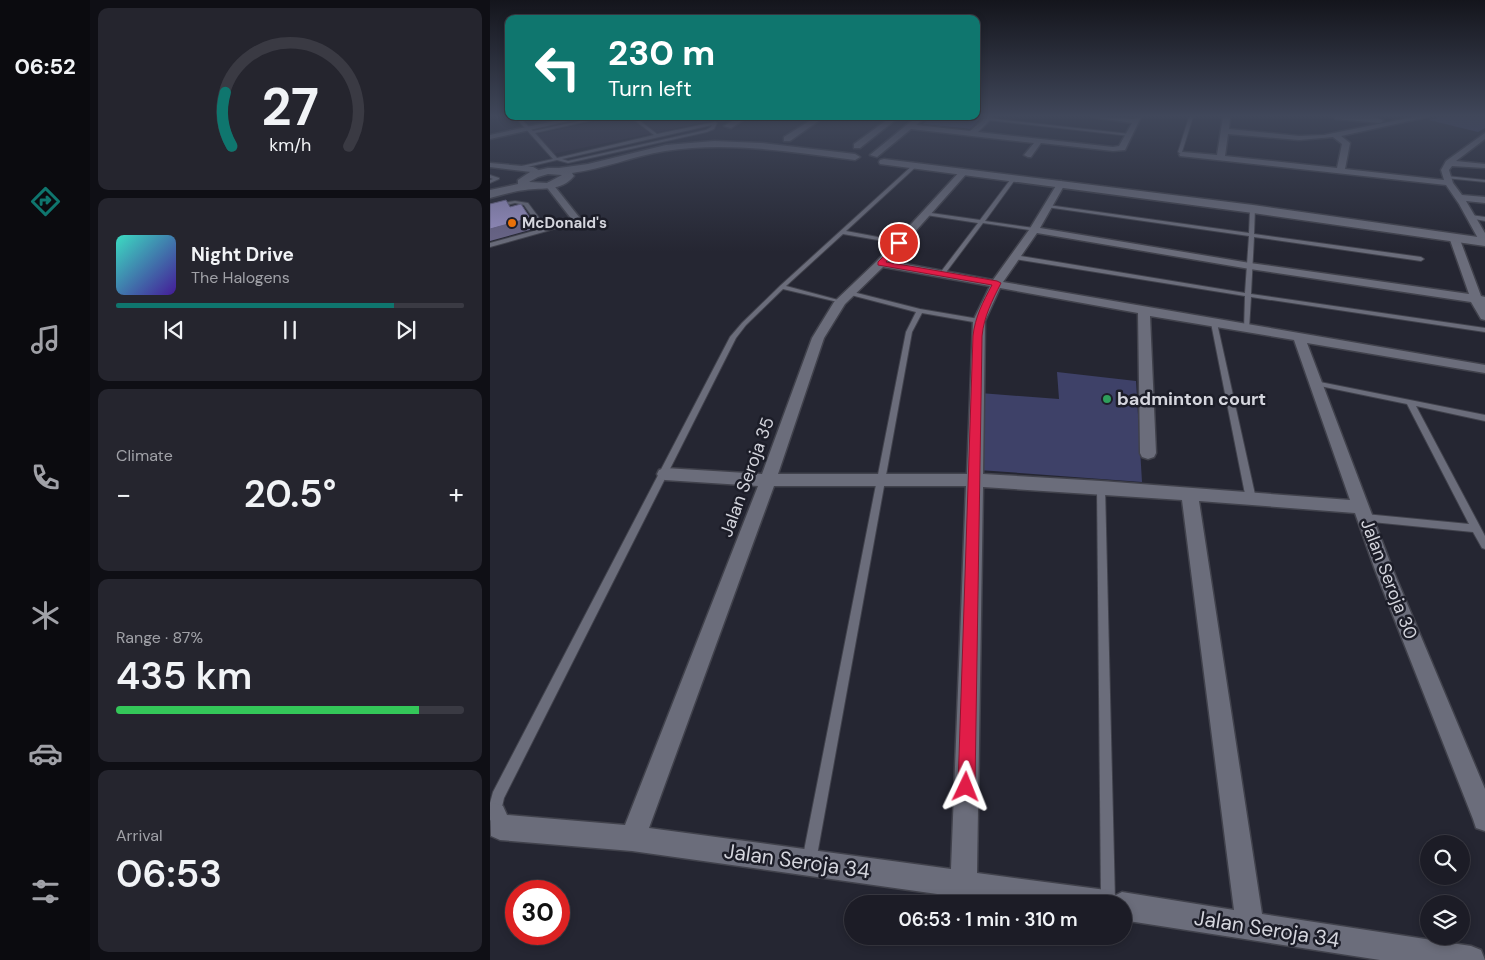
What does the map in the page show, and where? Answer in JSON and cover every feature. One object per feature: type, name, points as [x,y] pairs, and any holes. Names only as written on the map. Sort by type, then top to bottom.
[{"type":"street","points":[[490,166],[519,168],[540,173],[565,174],[619,162]]},
{"type":"street","points":[[854,162],[854,165],[874,162],[916,165],[1015,177],[1253,208],[1485,242]]},
{"type":"street","points":[[1256,162],[1448,180]]},
{"type":"street","points":[[1341,171],[1343,162]]},
{"type":"street","points":[[1485,166],[1449,163],[1445,170],[1448,180],[1485,242]]},
{"type":"street","name":"Jalan Seroja 35","points":[[632,838],[768,480],[818,338],[844,298],[881,263],[965,171]]},
{"type":"street","points":[[490,194],[524,184],[528,177],[540,173]]},
{"type":"street","points":[[490,190],[524,184],[549,185],[562,181],[565,174]]},
{"type":"street","points":[[964,883],[979,321],[997,283],[1034,230],[1061,184]]},
{"type":"street","points":[[549,185],[579,222]]},
{"type":"street","points":[[1459,197],[1485,200]]},
{"type":"street","points":[[1034,230],[1250,266],[1480,300]]},
{"type":"street","points":[[1454,237],[1485,316]]},
{"type":"street","points":[[881,263],[1144,311],[1485,369]]},
{"type":"street","points":[[1144,311],[1148,453]]},
{"type":"street","name":"Jalan Seroja 30","points":[[1298,337],[1384,570],[1485,819]]},
{"type":"street","points":[[665,474],[768,480],[975,480],[1101,487],[1250,499],[1363,512]]},
{"type":"street","points":[[1190,495],[1250,926]]},
{"type":"street","name":"Jalan Seroja 34","points":[[494,816],[500,827],[632,838],[809,864],[1046,895]]},
{"type":"street","name":"Jalan Seroja 34","points":[[1132,908],[1471,960]]},
{"type":"lane","points":[[519,168],[544,162]]},
{"type":"lane","points":[[494,816],[498,797],[665,474],[733,337],[782,287],[916,165]]},
{"type":"lane","points":[[490,176],[497,179],[490,182]]},
{"type":"lane","points":[[942,274],[1015,177]]},
{"type":"lane","points":[[1448,180],[1485,181]]},
{"type":"lane","points":[[490,207],[515,202],[526,204],[545,230]]},
{"type":"lane","points":[[1048,206],[1421,259]]},
{"type":"lane","points":[[1246,328],[1253,208]]},
{"type":"lane","points":[[926,213],[1034,230]]},
{"type":"lane","points":[[1471,217],[1485,219]]},
{"type":"lane","points":[[490,246],[579,222]]},
{"type":"lane","points":[[841,232],[899,243]]},
{"type":"lane","points":[[1016,257],[1248,295],[1485,330]]},
{"type":"lane","points":[[782,287],[979,321]]},
{"type":"lane","points":[[809,864],[909,332],[920,311]]},
{"type":"lane","points":[[1214,323],[1250,499]]},
{"type":"lane","points":[[1315,382],[1410,404],[1485,418]]},
{"type":"lane","points":[[1410,404],[1485,546]]},
{"type":"lane","points":[[1101,487],[1107,895]]},
{"type":"lane","points":[[1363,512],[1474,528]]},
{"type":"shaded area","points":[[1057,372],[1136,381],[1142,482],[979,470],[980,393],[1059,399]]},
{"type":"building","points":[[506,200],[510,207],[521,204],[530,218],[490,229],[490,204]]},
{"type":"place","name":"McDonald's","points":[[512,223]]},
{"type":"place","name":"badminton court","points":[[1107,399]]},
{"type":"route","points":[[899,243],[881,263],[997,283],[979,321],[978,336],[966,787]]}]
